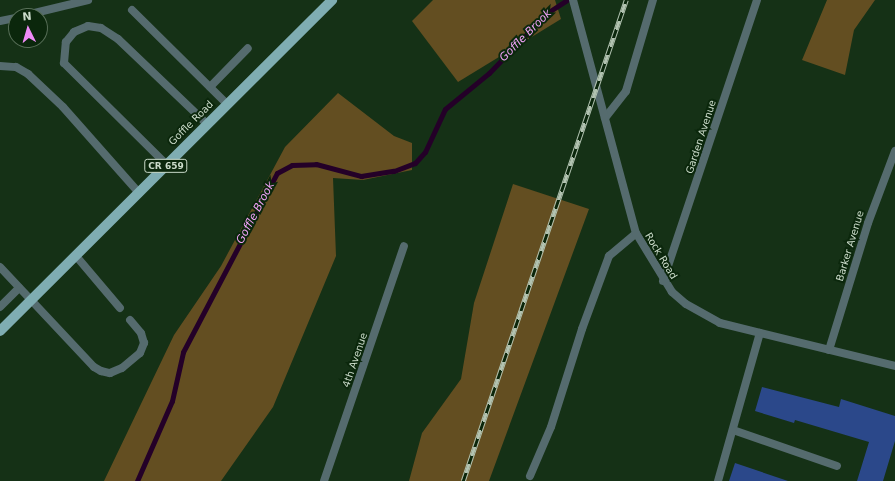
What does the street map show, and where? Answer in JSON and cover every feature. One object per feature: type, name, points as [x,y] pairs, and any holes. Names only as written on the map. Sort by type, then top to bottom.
[{"type":"main road","name":"Goffle Road","points":[[0,332],[332,0]]},
{"type":"street","points":[[48,10],[88,0]]},
{"type":"street","name":"Rock Road","points":[[573,0],[636,233],[663,281],[686,304],[720,322],[895,366]]},
{"type":"street","points":[[605,118],[626,92],[653,0]]},
{"type":"street","name":"Garden Avenue","points":[[663,281],[757,0]]},
{"type":"street","points":[[132,10],[227,104]]},
{"type":"street","points":[[167,165],[64,63],[66,42],[74,32],[88,26],[101,28],[155,72],[208,124]]},
{"type":"street","points":[[210,87],[248,48]]},
{"type":"street","points":[[0,66],[16,66],[28,74],[63,107],[139,193]]},
{"type":"street","name":"Barker Avenue","points":[[829,350],[868,222],[895,150]]},
{"type":"street","points":[[530,476],[551,427],[582,329],[609,256],[636,233]]},
{"type":"street","name":"4th Avenue","points":[[324,481],[404,246]]},
{"type":"street","points":[[76,256],[120,308]]},
{"type":"street","points":[[0,267],[94,367],[110,374],[122,368],[140,353],[144,343],[141,333],[130,320]]},
{"type":"street","points":[[0,306],[19,288]]},
{"type":"street","points":[[718,481],[760,333]]},
{"type":"street","points":[[733,430],[837,466]]},
{"type":"shaded area","points":[[433,0],[555,0],[561,19],[458,82],[412,21]]},
{"type":"shaded area","points":[[827,0],[875,0],[854,30],[845,75],[802,60]]},
{"type":"shaded area","points":[[338,93],[394,136],[412,143],[412,170],[363,180],[333,178],[336,256],[273,407],[221,481],[104,481],[174,335],[221,266],[285,147]]},
{"type":"shaded area","points":[[513,184],[589,209],[489,481],[409,481],[422,433],[461,379],[474,303]]},
{"type":"building","points":[[762,387],[839,407],[841,399],[895,416],[895,441],[883,481],[857,481],[869,442],[795,420],[794,423],[755,411]]},
{"type":"building","points":[[735,463],[788,481],[729,481]]},
{"type":"waterway","name":"Goffle Brook","points":[[137,481],[172,401],[183,352],[277,173],[292,165],[316,164],[361,176],[394,171],[415,163],[425,152],[445,109],[489,73],[547,13],[567,0]]},
{"type":"railway","points":[[463,481],[626,0]]}]
